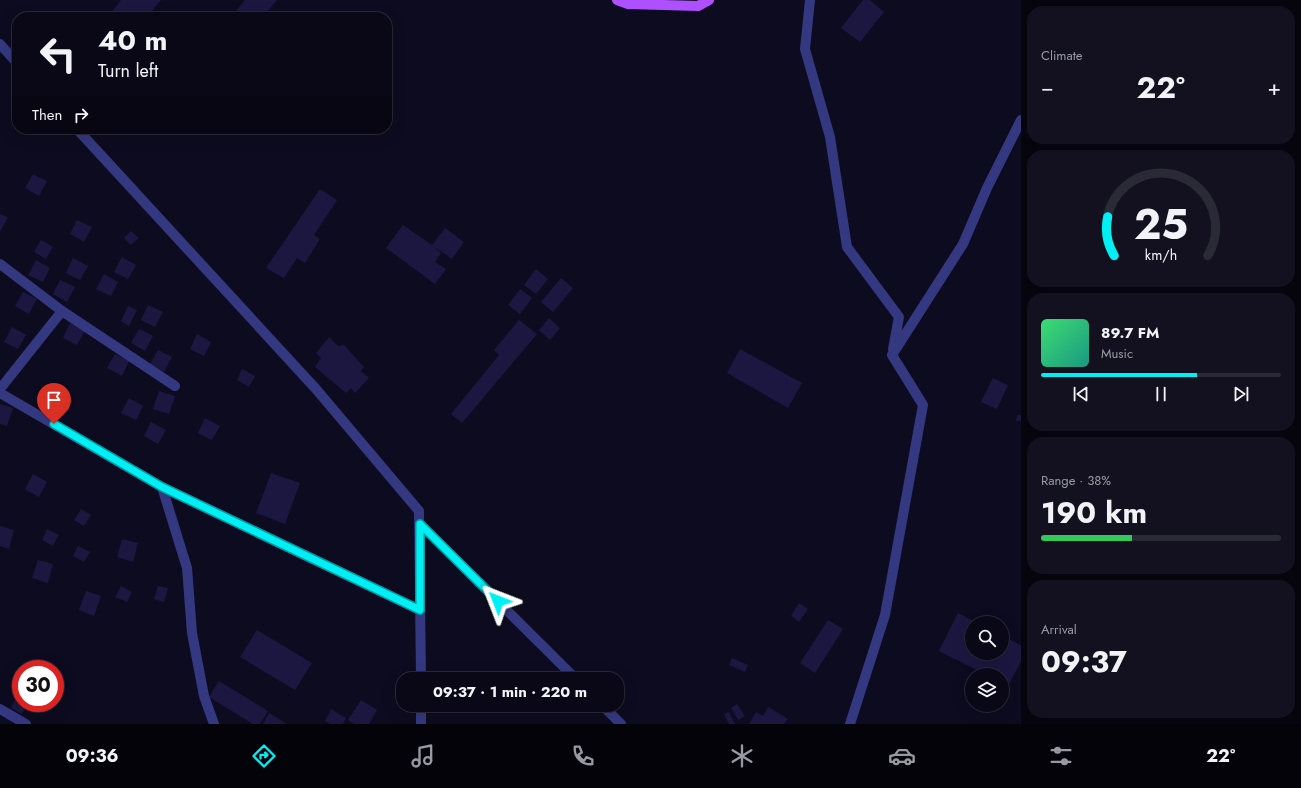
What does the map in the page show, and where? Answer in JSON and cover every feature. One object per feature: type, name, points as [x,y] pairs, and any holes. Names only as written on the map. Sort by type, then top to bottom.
[{"type":"main road","points":[[617,0],[628,4],[698,6],[709,0]]},
{"type":"street","points":[[810,0],[805,50],[830,137],[847,247],[899,317],[892,355],[923,406],[885,615],[850,724]]},
{"type":"street","points":[[0,44],[12,57]]},
{"type":"street","points":[[892,355],[963,244],[987,188],[1021,120]]},
{"type":"street","points":[[82,134],[316,390],[419,511],[421,672]]},
{"type":"street","points":[[0,264],[62,311],[175,386]]},
{"type":"street","points":[[0,389],[62,311]]},
{"type":"street","points":[[0,393],[162,487],[420,610]]},
{"type":"street","points":[[162,487],[187,568],[192,633],[204,696],[214,724]]},
{"type":"street","points":[[420,524],[569,672]]},
{"type":"street","points":[[0,709],[26,724]]},
{"type":"street","points":[[421,712],[421,724]]},
{"type":"street","points":[[609,712],[621,724]]},
{"type":"building","points":[[121,0],[161,0],[151,12],[112,12]]},
{"type":"building","points":[[245,0],[277,0],[267,12],[235,12]]},
{"type":"building","points":[[863,0],[870,0],[884,12],[860,42],[841,28]]},
{"type":"building","points":[[33,174],[47,181],[39,196],[25,188]]},
{"type":"building","points":[[320,189],[337,200],[314,235],[320,239],[305,263],[297,258],[284,278],[266,268]]},
{"type":"building","points":[[0,214],[8,217],[0,232]]},
{"type":"building","points":[[77,220],[92,227],[84,242],[70,234]]},
{"type":"building","points":[[403,225],[432,245],[445,228],[464,242],[452,259],[433,246],[441,253],[435,262],[446,269],[435,284],[386,248]]},
{"type":"building","points":[[131,231],[139,238],[131,245],[124,238]]},
{"type":"building","points":[[41,240],[53,247],[46,259],[34,252]]},
{"type":"building","points":[[122,257],[136,265],[128,279],[114,272]]},
{"type":"building","points":[[73,258],[88,266],[80,280],[66,273]]},
{"type":"building","points":[[36,260],[50,268],[43,282],[28,275]]},
{"type":"building","points":[[536,269],[548,279],[536,294],[524,285]]},
{"type":"building","points":[[104,274],[118,282],[111,296],[96,289]]},
{"type":"building","points":[[561,278],[573,288],[553,312],[541,302]]},
{"type":"building","points":[[60,280],[75,287],[67,302],[53,294]]},
{"type":"building","points":[[520,289],[532,298],[520,314],[508,305]]},
{"type":"building","points":[[23,292],[37,299],[29,314],[15,306]]},
{"type":"building","points":[[148,305],[163,312],[155,327],[141,320]]},
{"type":"building","points":[[128,306],[137,310],[129,326],[121,321]]},
{"type":"building","points":[[549,318],[560,328],[550,340],[539,330]]},
{"type":"building","points":[[519,320],[537,334],[462,423],[451,414],[499,355],[494,350]]},
{"type":"building","points":[[70,323],[85,331],[77,345],[63,338]]},
{"type":"building","points":[[12,327],[26,335],[18,349],[4,342]]},
{"type":"building","points":[[139,329],[153,336],[145,351],[131,343]]},
{"type":"building","points":[[197,334],[211,342],[204,356],[190,349]]},
{"type":"building","points":[[329,337],[338,346],[344,345],[364,367],[361,371],[369,378],[355,393],[351,388],[346,393],[315,367],[321,358],[316,353]]},
{"type":"building","points":[[740,349],[802,383],[788,408],[727,373]]},
{"type":"building","points":[[158,350],[172,357],[164,372],[150,364]]},
{"type":"building","points":[[115,354],[129,361],[122,376],[107,368]]},
{"type":"building","points":[[242,369],[255,376],[249,387],[237,380]]},
{"type":"building","points":[[993,378],[1008,385],[997,409],[981,402]]},
{"type":"building","points":[[159,391],[175,396],[169,414],[153,409]]},
{"type":"building","points":[[129,398],[143,406],[136,420],[121,413]]},
{"type":"building","points":[[0,404],[13,408],[7,426],[0,424]]},
{"type":"building","points":[[1017,415],[1021,415],[1021,421],[1016,421]]},
{"type":"building","points":[[205,418],[220,426],[212,440],[198,433]]},
{"type":"building","points":[[151,422],[166,430],[158,444],[144,436]]},
{"type":"building","points":[[271,473],[300,483],[285,524],[256,513]]},
{"type":"building","points":[[33,474],[47,482],[39,497],[25,489]]},
{"type":"building","points":[[81,509],[91,515],[84,526],[74,520]]},
{"type":"building","points":[[0,526],[14,530],[9,549],[0,546]]},
{"type":"building","points":[[47,529],[59,535],[53,546],[42,540]]},
{"type":"building","points":[[122,539],[138,543],[133,562],[117,557]]},
{"type":"building","points":[[78,546],[90,552],[84,562],[73,556]]},
{"type":"building","points":[[38,560],[53,564],[48,583],[32,578]]},
{"type":"building","points":[[121,586],[132,592],[127,602],[115,597]]},
{"type":"building","points":[[158,586],[168,588],[164,602],[154,599]]},
{"type":"building","points":[[86,591],[101,596],[94,616],[79,610]]},
{"type":"building","points":[[799,603],[808,609],[799,622],[791,616]]},
{"type":"building","points":[[958,613],[965,617],[965,660],[1009,660],[1009,639],[1021,645],[1021,661],[1009,684],[1009,668],[973,668],[939,651]]},
{"type":"building","points":[[828,620],[843,629],[815,673],[800,663]]},
{"type":"building","points":[[257,630],[312,663],[295,690],[240,657]]},
{"type":"building","points":[[732,658],[748,665],[745,672],[729,665]]},
{"type":"building","points":[[219,681],[268,711],[260,724],[253,724],[209,697]]},
{"type":"building","points":[[361,700],[377,710],[369,724],[354,724],[348,720]]},
{"type":"building","points":[[737,704],[745,716],[738,720],[731,708]]},
{"type":"building","points":[[768,707],[788,719],[784,724],[749,724],[756,712],[763,716]]},
{"type":"building","points":[[331,709],[346,718],[343,724],[330,724],[325,721]]},
{"type":"building","points":[[729,712],[735,724],[729,724],[724,714]]},
{"type":"building","points":[[269,713],[287,724],[263,724]]},
{"type":"route","points":[[54,424],[162,487],[420,610],[420,524],[498,601]]}]
